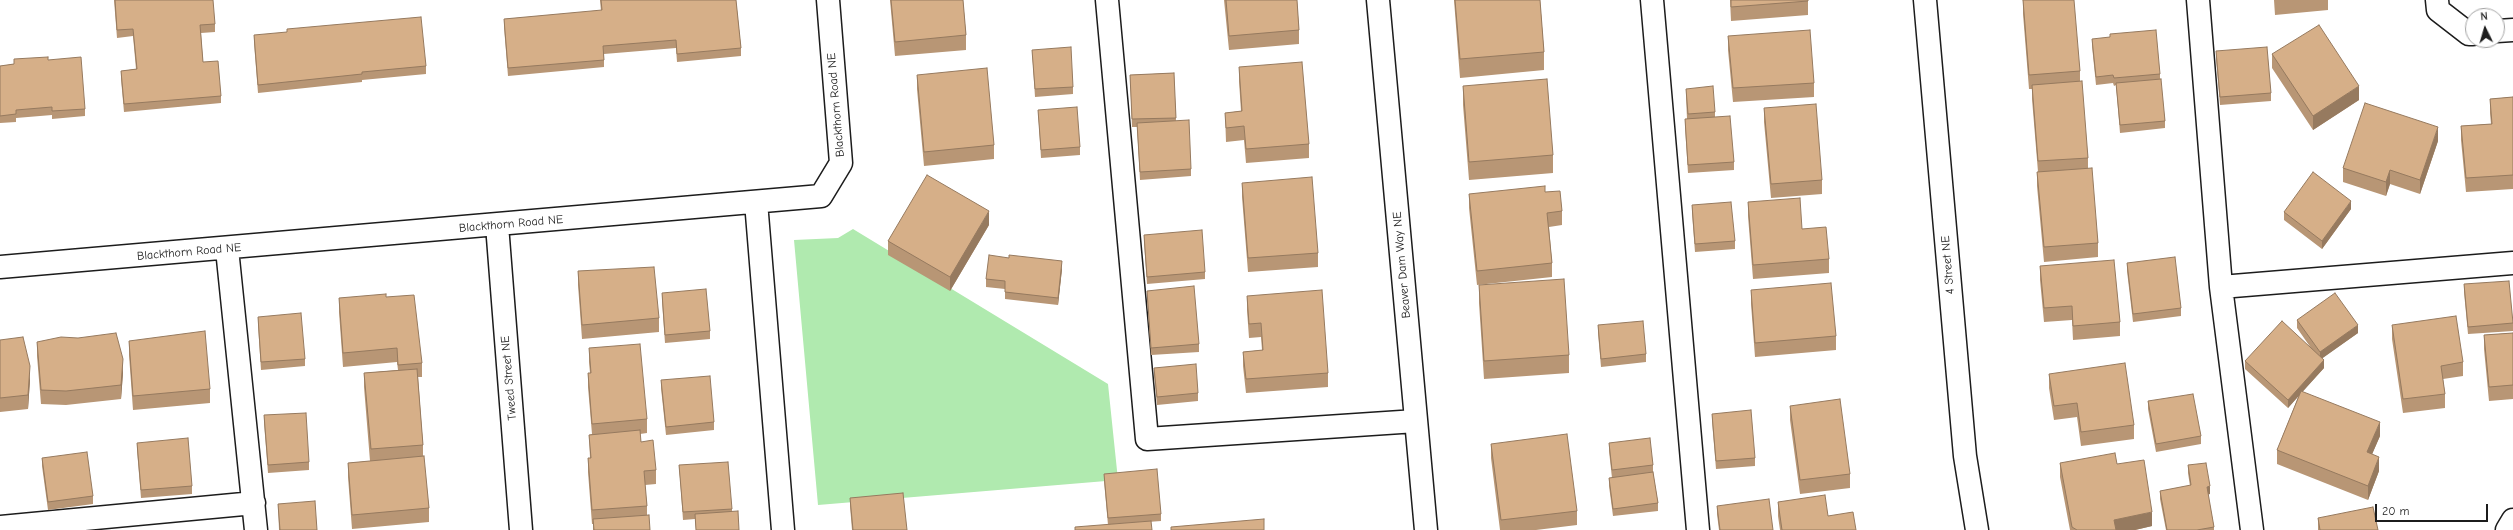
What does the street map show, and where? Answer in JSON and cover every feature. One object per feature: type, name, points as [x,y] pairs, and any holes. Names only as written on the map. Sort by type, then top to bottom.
[{"type":"street","name":"Blackthorn Road NE","points":[[0,267],[227,249],[821,196],[841,163],[828,0]]},
{"type":"street","points":[[1107,0],[1147,439],[1416,421]]},
{"type":"street","name":"Beaver Dam Way NE","points":[[1378,0],[1426,530]]},
{"type":"street","points":[[1652,0],[1698,530]]},
{"type":"street","name":"4 Street NE","points":[[1925,0],[1965,456],[1977,530]]},
{"type":"street","points":[[2198,0],[2221,287],[2252,530]]},
{"type":"street","points":[[2437,0],[2438,10],[2465,31]]},
{"type":"street","points":[[756,202],[783,530]]},
{"type":"street","name":"Tweed Street NE","points":[[496,225],[521,530]]},
{"type":"street","points":[[227,249],[256,530]]},
{"type":"street","points":[[2221,287],[2513,263]]},
{"type":"street","points":[[0,527],[254,503]]},
{"type":"street","points":[[2507,530],[2513,520]]},
{"type":"green space","points":[[853,229],[1108,384],[1118,480],[818,505],[794,240],[838,238]]},
{"type":"building","points":[[115,0],[213,0],[215,24],[200,25],[203,62],[218,61],[221,96],[124,104],[121,71],[137,69],[133,29],[117,30]]},
{"type":"building","points":[[601,0],[736,0],[741,48],[677,54],[676,40],[603,46],[604,60],[508,68],[504,19],[602,10]]},
{"type":"building","points":[[891,0],[963,0],[966,35],[895,42]]},
{"type":"building","points":[[1226,0],[1297,0],[1299,30],[1229,36]]},
{"type":"building","points":[[1455,0],[1540,0],[1544,52],[1460,59]]},
{"type":"building","points":[[1731,0],[1808,0],[1808,1],[1731,7]]},
{"type":"building","points":[[2023,0],[2074,0],[2080,71],[2029,75]]},
{"type":"building","points":[[421,17],[426,66],[362,72],[362,74],[258,85],[254,35],[287,32],[287,29]]},
{"type":"building","points":[[2319,25],[2359,86],[2313,116],[2272,54]]},
{"type":"building","points":[[1810,30],[1814,83],[1733,88],[1728,36]]},
{"type":"building","points":[[2156,30],[2160,74],[2114,78],[2113,75],[2096,77],[2092,39],[2110,37],[2110,34]]},
{"type":"building","points":[[1071,47],[1073,87],[1035,89],[1032,50]]},
{"type":"building","points":[[2267,47],[2271,93],[2220,97],[2216,51]]},
{"type":"building","points":[[48,57],[48,60],[81,57],[85,109],[52,111],[52,107],[16,110],[16,114],[0,116],[0,66],[14,64],[14,59]]},
{"type":"building","points":[[1302,62],[1309,144],[1246,149],[1244,126],[1226,128],[1225,113],[1242,111],[1239,67]]},
{"type":"building","points":[[987,68],[994,145],[924,152],[917,75]]},
{"type":"building","points":[[1174,73],[1176,118],[1132,119],[1130,75]]},
{"type":"building","points":[[1547,79],[1553,155],[1469,162],[1463,86]]},
{"type":"building","points":[[2161,79],[2165,121],[2120,125],[2116,83]]},
{"type":"building","points":[[2082,81],[2088,158],[2038,161],[2032,85]]},
{"type":"building","points":[[1713,86],[1715,112],[1688,114],[1686,89]]},
{"type":"building","points":[[2513,97],[2513,175],[2466,178],[2461,126],[2492,124],[2490,99]]},
{"type":"building","points":[[2365,103],[2438,127],[2420,180],[2390,170],[2386,182],[2343,168]]},
{"type":"building","points":[[1816,104],[1822,180],[1771,184],[1764,108]]},
{"type":"building","points":[[1077,107],[1080,147],[1041,150],[1038,110]]},
{"type":"building","points":[[1730,116],[1734,162],[1688,165],[1685,119]]},
{"type":"building","points":[[1189,120],[1191,169],[1140,172],[1137,123]]},
{"type":"building","points":[[2092,168],[2098,243],[2044,247],[2037,172]]},
{"type":"building","points":[[2313,172],[2351,201],[2322,241],[2284,212]]},
{"type":"building","points":[[927,175],[989,211],[950,277],[888,241]]},
{"type":"building","points":[[1312,177],[1318,253],[1248,258],[1242,183]]},
{"type":"building","points":[[1545,186],[1545,192],[1560,191],[1562,211],[1547,213],[1552,263],[1477,271],[1469,194]]},
{"type":"building","points":[[1800,198],[1802,229],[1826,227],[1829,259],[1753,265],[1748,202]]},
{"type":"building","points":[[1731,202],[1735,241],[1695,244],[1692,205]]},
{"type":"building","points":[[1202,230],[1205,272],[1147,277],[1144,235]]},
{"type":"building","points":[[989,255],[1009,258],[1009,255],[1062,261],[1058,298],[1005,292],[1005,281],[986,279]]},
{"type":"building","points":[[2175,257],[2181,308],[2133,314],[2127,263]]},
{"type":"building","points":[[2114,260],[2120,322],[2073,326],[2072,306],[2044,308],[2040,266]]},
{"type":"building","points":[[654,267],[659,318],[582,325],[578,271]]},
{"type":"building","points":[[1564,279],[1569,355],[1484,361],[1479,285]]},
{"type":"building","points":[[2509,281],[2513,323],[2468,327],[2464,284]]},
{"type":"building","points":[[1831,283],[1836,336],[1755,343],[1751,290]]},
{"type":"building","points":[[1194,286],[1199,344],[1151,348],[1147,291]]},
{"type":"building","points":[[706,289],[710,331],[665,335],[662,293]]},
{"type":"building","points":[[1322,290],[1328,373],[1246,379],[1243,352],[1263,350],[1261,323],[1249,324],[1247,296]]},
{"type":"building","points":[[2335,293],[2358,325],[2320,352],[2297,320]]},
{"type":"building","points":[[386,294],[386,297],[414,295],[422,363],[398,365],[397,348],[343,353],[339,298]]},
{"type":"building","points":[[301,313],[305,359],[261,362],[258,317]]},
{"type":"building","points":[[2456,316],[2463,362],[2441,366],[2445,394],[2403,399],[2392,325]]},
{"type":"building","points":[[1643,321],[1646,354],[1601,359],[1598,325]]},
{"type":"building","points":[[2282,321],[2324,360],[2288,400],[2245,361]]},
{"type":"building","points":[[205,331],[210,389],[133,396],[129,341]]},
{"type":"building","points":[[116,333],[123,359],[121,385],[66,391],[41,390],[37,342],[61,337],[78,338]]},
{"type":"building","points":[[2513,333],[2513,385],[2489,387],[2484,335]]},
{"type":"building","points":[[23,337],[30,366],[28,395],[0,398],[0,340]]},
{"type":"building","points":[[640,344],[647,419],[592,424],[588,373],[591,373],[589,348]]},
{"type":"building","points":[[2125,363],[2134,425],[2081,432],[2077,403],[2054,406],[2049,374]]},
{"type":"building","points":[[1196,364],[1198,393],[1157,397],[1154,368]]},
{"type":"building","points":[[417,369],[423,445],[371,449],[364,373]]},
{"type":"building","points":[[710,376],[714,422],[666,427],[661,380]]},
{"type":"building","points":[[2301,391],[2380,422],[2367,452],[2379,457],[2368,486],[2277,450]]},
{"type":"building","points":[[2193,394],[2201,436],[2156,444],[2148,401]]},
{"type":"building","points":[[1840,399],[1850,474],[1800,480],[1790,406]]},
{"type":"building","points":[[1751,410],[1755,458],[1716,461],[1712,414]]},
{"type":"building","points":[[306,413],[309,462],[268,465],[264,415]]},
{"type":"building","points":[[640,430],[641,442],[653,440],[656,470],[644,471],[647,506],[592,510],[588,458],[591,458],[589,435]]},
{"type":"building","points":[[1567,434],[1577,511],[1501,520],[1491,444]]},
{"type":"building","points":[[188,438],[192,486],[141,490],[137,443]]},
{"type":"building","points":[[1650,438],[1653,465],[1612,470],[1609,443]]},
{"type":"building","points":[[87,452],[93,496],[48,502],[42,458]]},
{"type":"building","points":[[2115,453],[2117,464],[2144,460],[2152,512],[2114,520],[2116,530],[2077,530],[2072,527],[2060,463]]},
{"type":"building","points":[[424,456],[429,508],[352,515],[348,463]]},
{"type":"building","points":[[728,462],[732,509],[683,512],[679,465]]},
{"type":"building","points":[[2206,463],[2210,486],[2207,487],[2214,527],[2197,530],[2167,530],[2160,491],[2191,485],[2188,465]]},
{"type":"building","points":[[1157,469],[1161,514],[1108,518],[1104,474]]},
{"type":"building","points":[[1653,472],[1658,503],[1613,509],[1609,478]]},
{"type":"building","points":[[903,493],[907,530],[853,530],[850,498]]},
{"type":"building","points":[[1825,495],[1828,516],[1853,512],[1856,530],[1782,530],[1778,502]]},
{"type":"building","points":[[1769,499],[1773,530],[1720,530],[1717,506]]},
{"type":"building","points":[[315,501],[317,530],[280,530],[278,504]]},
{"type":"building","points":[[2373,507],[2378,530],[2320,530],[2318,518]]},
{"type":"building","points":[[738,511],[739,530],[696,530],[695,514]]},
{"type":"building","points":[[649,515],[650,530],[594,530],[593,519]]},
{"type":"building","points":[[1264,519],[1264,530],[1171,530],[1171,527]]},
{"type":"building","points":[[1151,521],[1152,530],[1075,530],[1075,527]]}]
